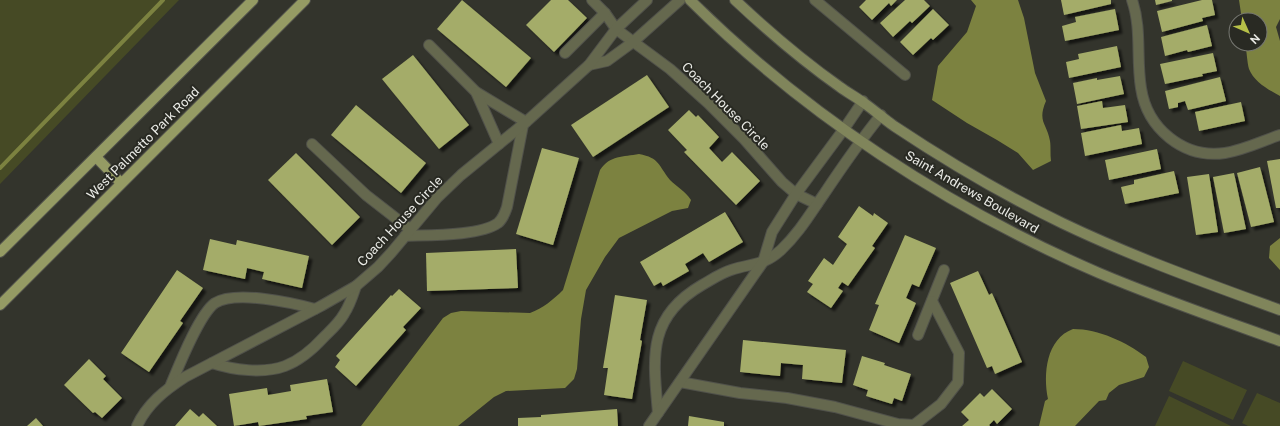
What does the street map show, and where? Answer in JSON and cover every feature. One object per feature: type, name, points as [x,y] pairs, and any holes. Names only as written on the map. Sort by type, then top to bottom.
[{"type":"main road","name":"West Palmetto Park Road","points":[[0,252],[253,0]]},
{"type":"main road","name":"West Palmetto Park Road","points":[[0,305],[305,0]]},
{"type":"main road","points":[[96,157],[121,183]]},
{"type":"street","points":[[592,0],[606,13],[616,29]]},
{"type":"street","name":"Coach House Circle","points":[[137,426],[144,413],[156,399],[170,387],[356,286],[378,268],[437,198],[461,175],[525,123],[589,65],[616,29],[647,0]]},
{"type":"street","name":"Coach House Circle","points":[[589,65],[607,61],[633,42],[680,0]]},
{"type":"street","name":"Saint Andrews Boulevard","points":[[690,0],[718,28],[818,111],[932,187],[982,216],[1040,246],[1098,273],[1280,341]]},
{"type":"street","name":"Saint Andrews Boulevard","points":[[735,0],[795,52],[840,88],[863,102],[893,125],[1004,193],[1062,223],[1121,250],[1181,274],[1280,310]]},
{"type":"street","points":[[815,0],[905,75]]},
{"type":"street","points":[[1132,0],[1139,37],[1140,87],[1143,100],[1153,122],[1166,136],[1186,148],[1214,154],[1232,152],[1280,135]]},
{"type":"street","points":[[565,53],[606,13]]},
{"type":"street","name":"Coach House Circle","points":[[616,29],[670,69],[708,103],[744,139],[782,182],[796,194],[817,204]]},
{"type":"street","points":[[312,144],[408,233],[475,232],[489,228],[498,223],[502,219],[507,207],[525,123],[476,92],[429,45]]},
{"type":"street","points":[[476,92],[498,144]]},
{"type":"street","points":[[649,426],[763,262],[772,232],[796,194],[863,102]]},
{"type":"street","points":[[658,412],[654,368],[656,347],[660,327],[675,306],[693,290],[730,270],[763,262],[780,251],[796,235],[860,140],[880,115]]},
{"type":"street","points":[[918,335],[944,270]]},
{"type":"street","points":[[212,363],[231,368],[263,370],[285,366],[300,358],[313,348],[344,316],[356,286]]},
{"type":"street","points":[[170,387],[196,329],[209,310],[217,302],[230,299],[250,298],[279,300],[315,309]]},
{"type":"street","points":[[680,382],[740,393],[787,398],[835,407],[898,424],[914,425],[941,404],[958,382],[958,354],[932,301]]},
{"type":"shaded area","points":[[0,0],[179,0],[0,184]]},
{"type":"shaded area","points":[[971,0],[1018,0],[1024,18],[1035,73],[1046,101],[1042,114],[1050,143],[1051,161],[1033,170],[1018,153],[967,123],[932,100],[938,66],[967,32],[976,6]]},
{"type":"shaded area","points":[[1239,0],[1280,0],[1280,19],[1276,27],[1280,41],[1280,96],[1254,78],[1249,69],[1246,52],[1268,52],[1268,12],[1241,12]]},
{"type":"shaded area","points":[[639,154],[655,160],[670,180],[691,200],[688,208],[672,211],[619,238],[605,257],[586,290],[581,319],[577,369],[574,379],[565,388],[506,391],[494,397],[458,426],[361,426],[443,318],[451,313],[461,311],[530,313],[548,303],[563,290],[600,170],[604,165],[613,159],[622,156]]},
{"type":"shaded area","points":[[1280,238],[1280,270],[1269,258],[1270,246]]},
{"type":"shaded area","points":[[1073,329],[1093,331],[1112,337],[1130,346],[1146,357],[1149,367],[1144,377],[1119,385],[1109,393],[1106,400],[1099,401],[1075,426],[1039,426],[1045,401],[1048,399],[1046,379],[1048,358],[1057,341],[1064,334]]},
{"type":"shaded area","points":[[1183,361],[1247,390],[1233,420],[1169,391]]},
{"type":"shaded area","points":[[1257,393],[1280,403],[1280,426],[1248,426],[1242,423]]},
{"type":"shaded area","points":[[1169,396],[1231,426],[1155,426]]},
{"type":"building","points":[[462,0],[531,58],[506,87],[437,29]]},
{"type":"building","points":[[551,0],[568,0],[587,18],[554,52],[526,25]]},
{"type":"building","points":[[866,0],[897,0],[891,6],[889,3],[872,20],[859,7]]},
{"type":"building","points":[[905,0],[924,0],[930,6],[912,23],[910,21],[893,37],[880,23]]},
{"type":"building","points":[[1061,0],[1111,0],[1111,4],[1064,15]]},
{"type":"building","points":[[1155,0],[1172,0],[1172,1],[1156,5]]},
{"type":"building","points":[[1202,0],[1212,0],[1215,15],[1202,18],[1203,21],[1162,32],[1157,11]]},
{"type":"building","points":[[933,9],[949,25],[933,40],[931,38],[913,55],[900,42]]},
{"type":"building","points":[[1115,9],[1119,30],[1065,41],[1062,26],[1076,22],[1075,17]]},
{"type":"building","points":[[1207,25],[1212,46],[1188,52],[1187,50],[1165,56],[1161,37]]},
{"type":"building","points":[[1117,46],[1121,67],[1069,78],[1066,62],[1079,59],[1078,54]]},
{"type":"building","points":[[1213,53],[1217,71],[1202,74],[1203,76],[1165,84],[1160,64]]},
{"type":"building","points":[[413,55],[469,125],[439,149],[382,79]]},
{"type":"building","points":[[647,75],[669,107],[593,157],[571,125]]},
{"type":"building","points":[[1120,76],[1124,94],[1077,104],[1073,83],[1097,78],[1097,80]]},
{"type":"building","points":[[1220,77],[1226,101],[1188,110],[1185,101],[1178,103],[1178,107],[1169,109],[1165,91]]},
{"type":"building","points":[[1102,101],[1103,108],[1125,105],[1128,122],[1081,129],[1077,106]]},
{"type":"building","points":[[1241,102],[1245,121],[1199,131],[1195,112]]},
{"type":"building","points":[[356,105],[426,163],[401,193],[331,135]]},
{"type":"building","points":[[689,110],[696,117],[698,115],[719,137],[709,148],[722,162],[732,152],[760,181],[736,205],[684,152],[687,150],[668,130]]},
{"type":"building","points":[[1121,125],[1122,131],[1139,128],[1142,144],[1085,156],[1081,133]]},
{"type":"building","points":[[542,148],[579,158],[553,245],[516,234]]},
{"type":"building","points":[[1157,149],[1161,169],[1109,180],[1105,160]]},
{"type":"building","points":[[296,153],[360,217],[332,245],[268,180]]},
{"type":"building","points":[[1280,159],[1280,208],[1276,208],[1267,161]]},
{"type":"building","points":[[1260,167],[1274,222],[1251,227],[1237,173]]},
{"type":"building","points":[[1174,171],[1179,193],[1125,204],[1121,187],[1134,184],[1134,180]]},
{"type":"building","points":[[1234,173],[1246,229],[1224,233],[1213,177]]},
{"type":"building","points":[[1209,174],[1218,232],[1196,235],[1187,177]]},
{"type":"building","points":[[859,206],[873,216],[874,213],[888,223],[872,246],[875,248],[848,286],[842,282],[838,288],[843,291],[831,308],[807,292],[813,284],[808,281],[824,258],[833,265],[847,244],[838,237]]},
{"type":"building","points":[[725,212],[743,242],[709,262],[703,253],[685,264],[689,271],[663,286],[661,282],[654,286],[640,262]]},
{"type":"building","points":[[905,235],[936,248],[919,287],[912,284],[906,298],[916,303],[899,343],[869,330],[879,305],[875,304]]},
{"type":"building","points":[[210,239],[236,245],[237,240],[309,256],[302,288],[262,279],[264,272],[247,268],[245,279],[203,270]]},
{"type":"building","points":[[516,249],[518,288],[427,291],[426,253]]},
{"type":"building","points":[[177,270],[203,288],[180,321],[183,323],[149,372],[121,353]]},
{"type":"building","points":[[978,271],[989,295],[992,293],[1022,362],[995,374],[992,366],[987,368],[950,283]]},
{"type":"building","points":[[399,289],[421,308],[403,327],[406,330],[356,386],[335,367],[340,360],[336,356],[391,295],[392,296]]},
{"type":"building","points":[[615,295],[647,300],[632,399],[604,395],[608,368],[603,368]]},
{"type":"building","points":[[743,340],[846,350],[842,383],[802,379],[803,365],[781,363],[780,376],[740,372]]},
{"type":"building","points":[[862,356],[885,363],[884,365],[911,374],[902,401],[894,398],[892,404],[866,396],[868,390],[853,385]]},
{"type":"building","points":[[89,359],[106,376],[103,379],[122,398],[102,418],[95,412],[93,413],[64,385]]},
{"type":"building","points":[[327,379],[333,412],[306,416],[307,419],[259,426],[258,422],[234,426],[229,394],[267,388],[268,395],[291,391],[290,385]]},
{"type":"building","points":[[992,389],[1012,409],[997,424],[994,420],[989,425],[990,426],[962,426],[969,420],[961,412],[980,393],[984,397]]},
{"type":"building","points":[[190,409],[199,417],[203,413],[217,426],[175,426]]},
{"type":"building","points":[[617,409],[618,426],[518,426],[518,418]]},
{"type":"building","points":[[689,416],[724,422],[724,426],[688,426]]},
{"type":"building","points":[[36,418],[43,426],[27,426]]},
{"type":"waterway","points":[[0,168],[163,0]]}]
